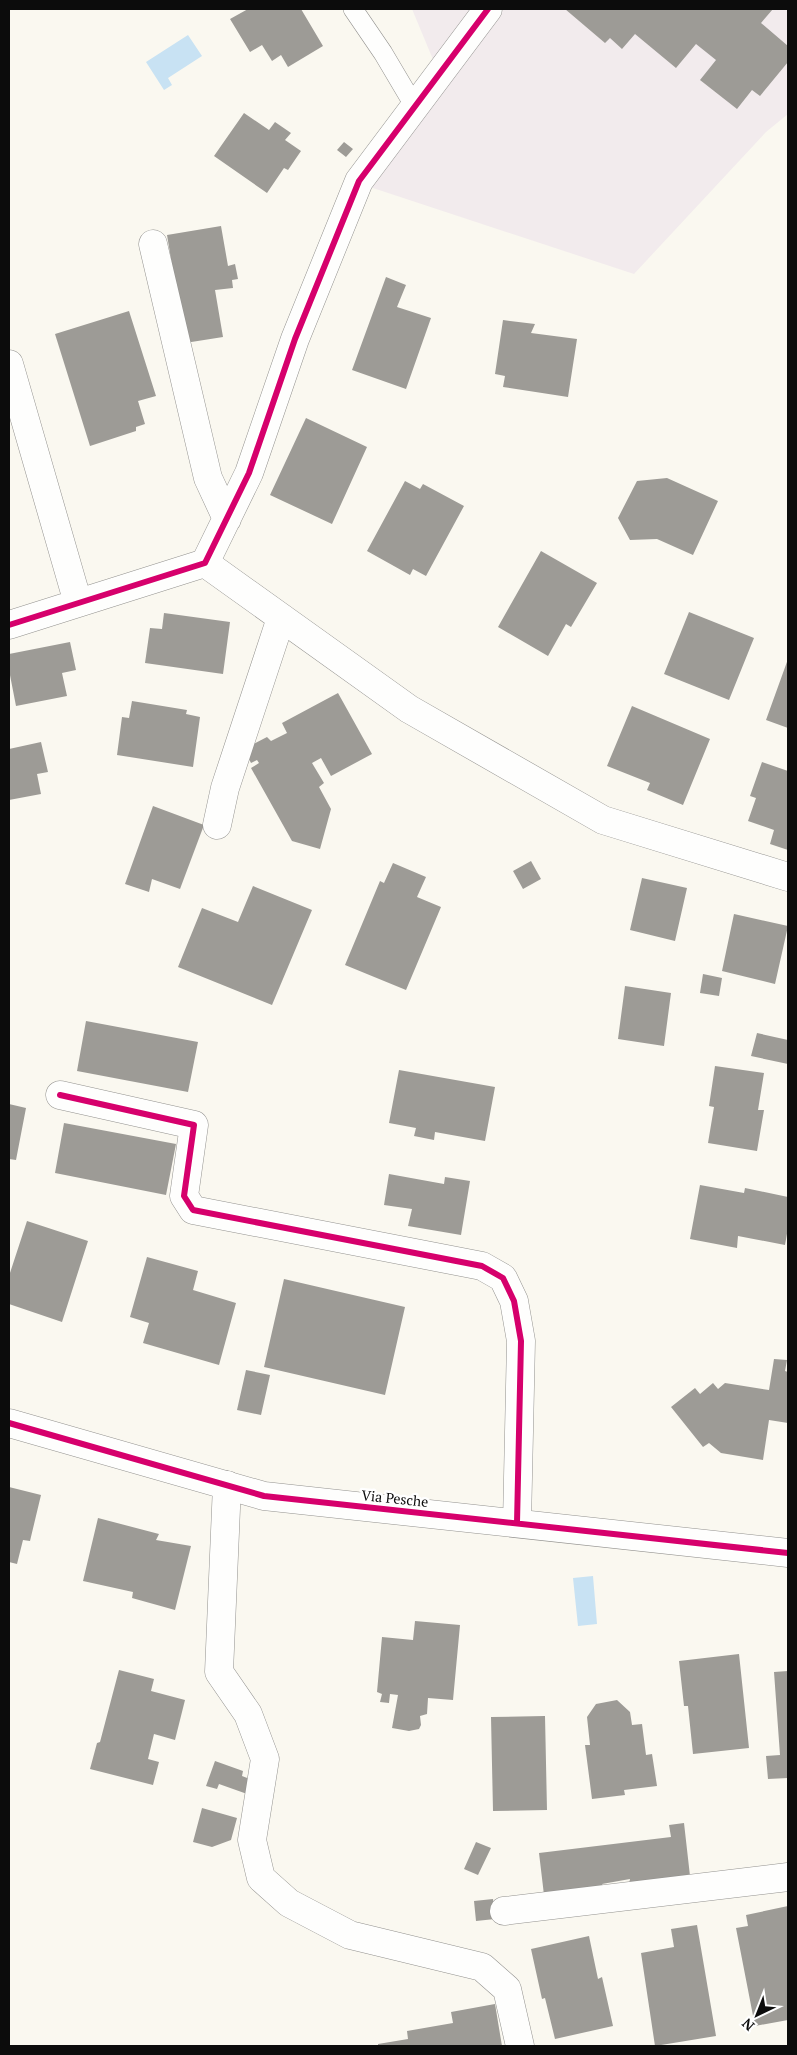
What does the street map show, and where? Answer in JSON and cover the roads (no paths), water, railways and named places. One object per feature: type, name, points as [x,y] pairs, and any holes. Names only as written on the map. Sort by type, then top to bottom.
[{"type":"street","points":[[9,625],[205,563],[249,474],[295,339],[359,181],[488,9]]},
{"type":"street","points":[[153,244],[208,478],[227,519]]},
{"type":"street","points":[[9,364],[78,603]]},
{"type":"street","points":[[205,563],[409,709],[603,820],[788,877]]},
{"type":"street","points":[[217,825],[225,788],[281,618]]},
{"type":"street","points":[[60,1095],[194,1125],[184,1196],[193,1210],[482,1266],[503,1278],[514,1301],[521,1341],[517,1523]]},
{"type":"street","name":"Via Pesche","points":[[9,1423],[264,1496],[788,1553]]},
{"type":"street","points":[[227,1485],[219,1672],[248,1714],[265,1759],[252,1840],[261,1878],[289,1903],[350,1935],[482,1968],[507,1989],[520,2046]]},
{"type":"street","points":[[504,1911],[788,1877]]},
{"type":"lane","points":[[353,9],[383,53],[415,107]]},
{"type":"water","points":[[188,35],[202,56],[168,78],[172,85],[164,90],[146,62]]},
{"type":"water","points":[[593,1576],[597,1624],[578,1626],[573,1578]]}]
